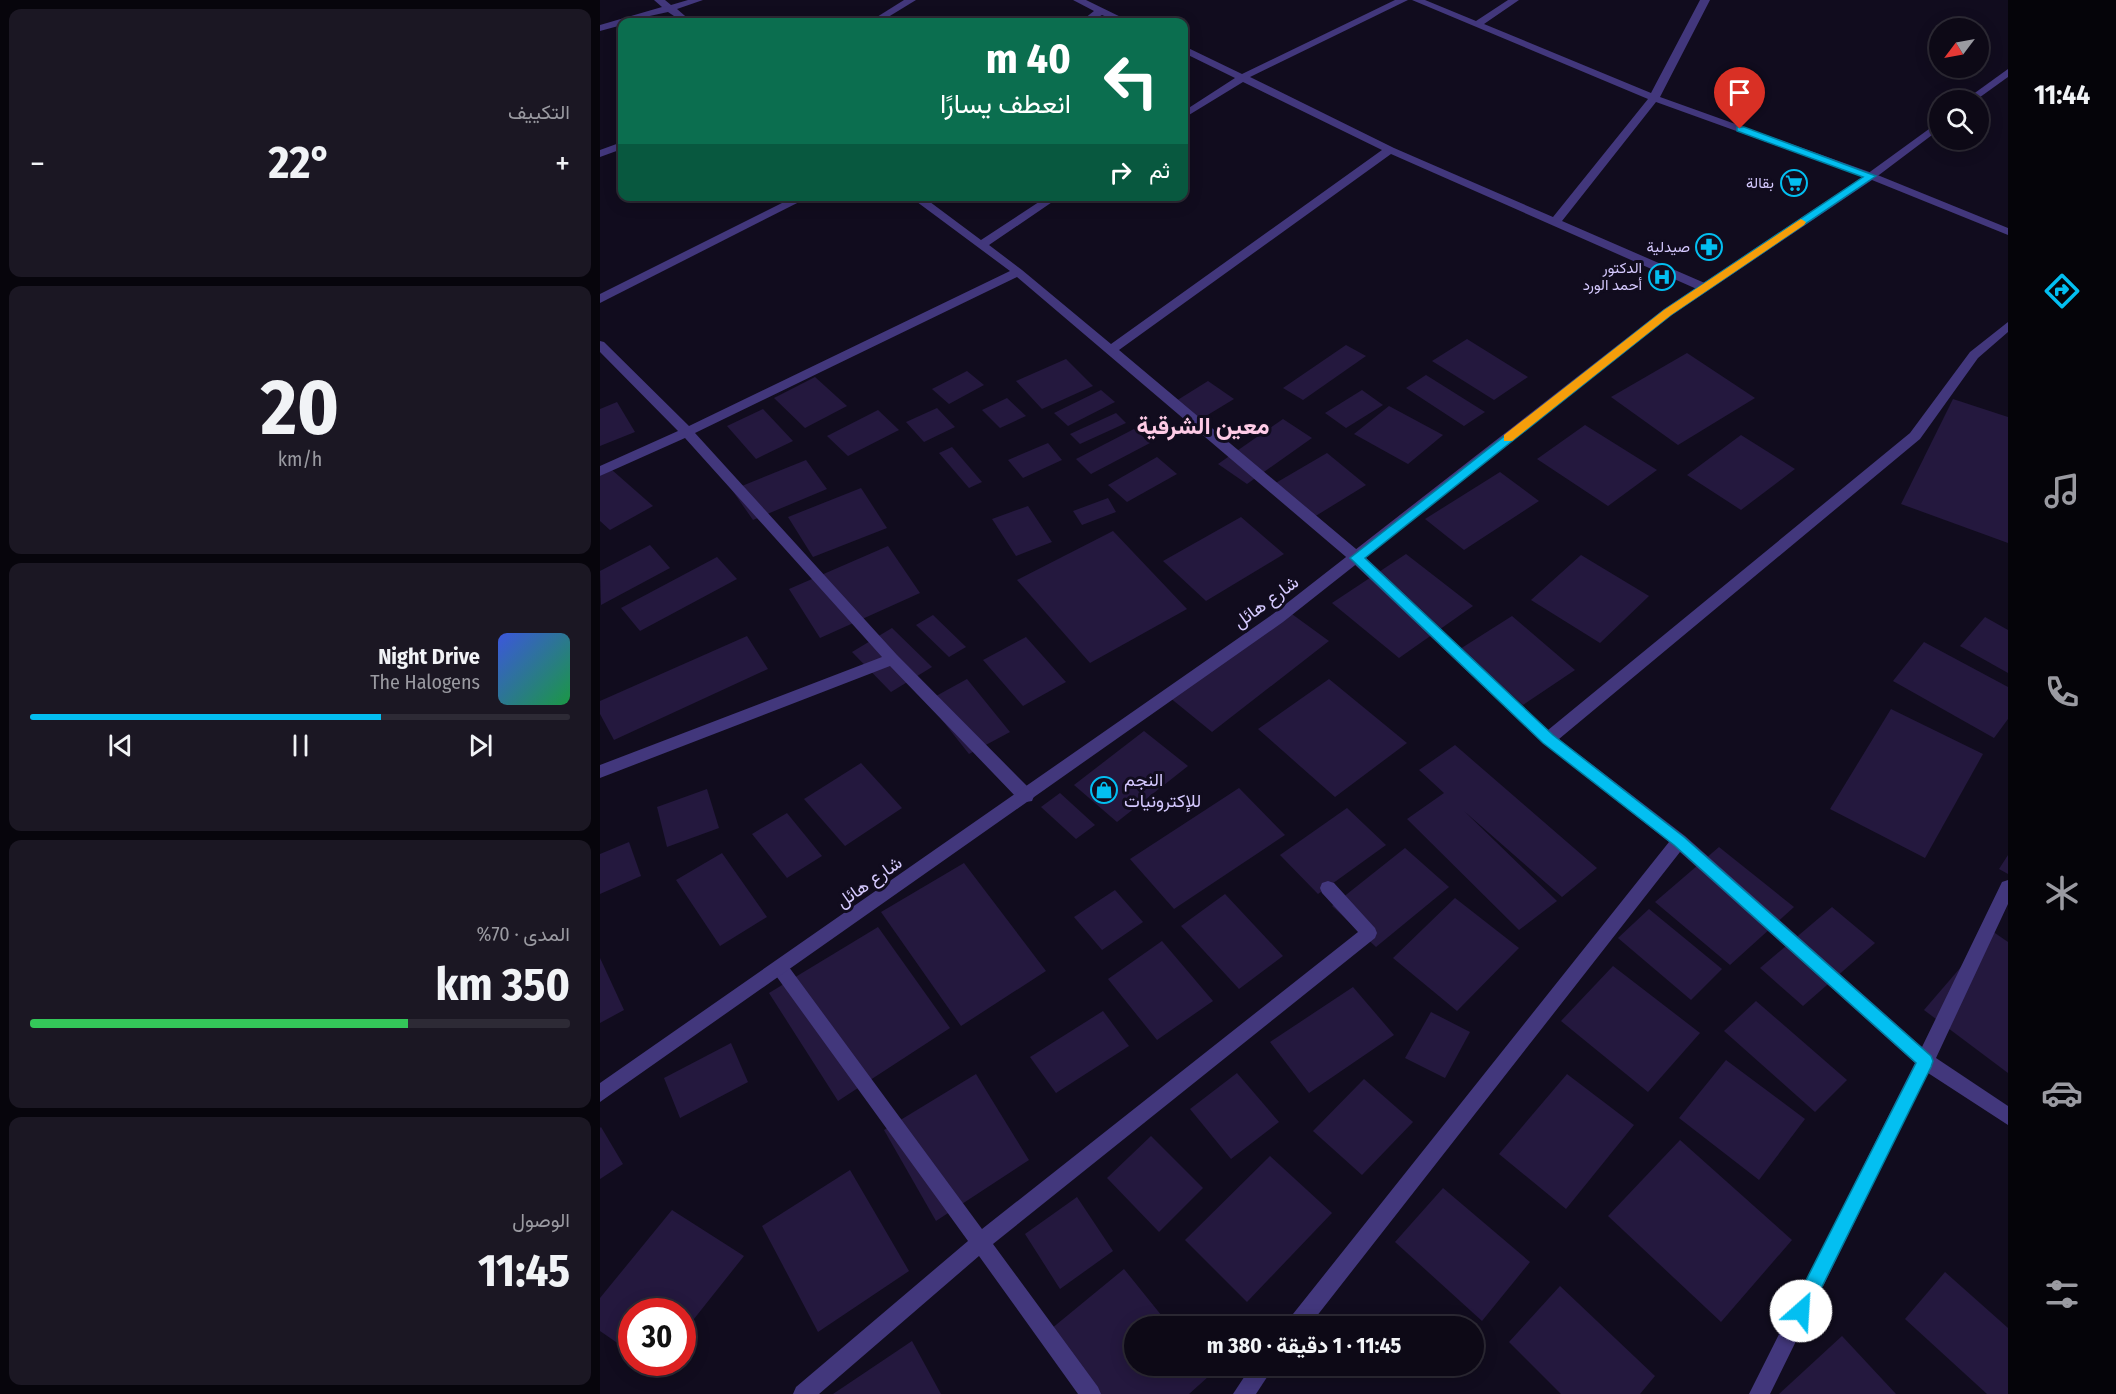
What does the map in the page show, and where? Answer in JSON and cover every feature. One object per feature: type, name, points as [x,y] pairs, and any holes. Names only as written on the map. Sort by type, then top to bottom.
[{"type":"street","points":[[659,0],[683,18]]},
{"type":"street","points":[[634,18],[698,0]]},
{"type":"street","points":[[881,18],[911,0]]},
{"type":"street","points":[[1078,0],[1117,18]]},
{"type":"street","points":[[1188,112],[1243,77],[1403,0]]},
{"type":"street","points":[[1417,0],[1654,98],[1871,176],[2008,232]]},
{"type":"street","points":[[1477,25],[1514,0]]},
{"type":"street","points":[[1555,222],[1654,98],[1705,0]]},
{"type":"street","points":[[1090,18],[1101,11]]},
{"type":"street","points":[[600,28],[618,23]]},
{"type":"street","points":[[1188,51],[1390,150],[1703,287]]},
{"type":"street","points":[[1984,90],[2008,72]]},
{"type":"street","name":"شارع هائل","points":[[600,1093],[1278,618],[1703,287],[1871,176],[1929,132]]},
{"type":"street","points":[[600,154],[618,147]]},
{"type":"street","points":[[1111,351],[1390,150]]},
{"type":"street","points":[[600,299],[796,201]]},
{"type":"street","points":[[921,201],[1018,272],[1357,558],[1548,739],[1679,841],[1925,1061],[2008,1116]]},
{"type":"street","points":[[981,245],[1048,201]]},
{"type":"street","points":[[600,471],[687,432],[1018,272]]},
{"type":"street","points":[[1548,739],[1915,436],[1974,355],[2008,326]]},
{"type":"street","points":[[600,345],[687,432],[892,659],[1026,796]]},
{"type":"street","points":[[600,772],[892,659]]},
{"type":"street","points":[[1304,1316],[1679,841]]},
{"type":"street","points":[[1759,1394],[1925,1061],[2008,887]]},
{"type":"street","points":[[803,1394],[981,1242],[1369,933],[1328,888]]},
{"type":"street","points":[[780,968],[1091,1394]]},
{"type":"street","points":[[1242,1394],[1256,1376]]},
{"type":"building","points":[[1467,339],[1528,377],[1494,400],[1432,361]]},
{"type":"building","points":[[1346,345],[1366,356],[1303,400],[1283,388]]},
{"type":"building","points":[[1687,353],[1755,398],[1678,445],[1611,397]]},
{"type":"building","points":[[1066,359],[1093,386],[1042,409],[1016,381]]},
{"type":"building","points":[[967,371],[984,385],[949,404],[932,389]]},
{"type":"building","points":[[1426,375],[1485,412],[1464,426],[1406,388]]},
{"type":"building","points":[[815,377],[847,406],[805,428],[774,398]]},
{"type":"building","points":[[1208,381],[1234,399],[1201,419],[1176,401]]},
{"type":"building","points":[[1101,390],[1115,402],[1068,426],[1054,413]]},
{"type":"building","points":[[1362,390],[1383,405],[1346,428],[1325,413]]},
{"type":"building","points":[[1007,398],[1026,416],[1000,428],[982,410]]},
{"type":"building","points":[[1953,399],[2008,417],[2008,543],[1901,504]]},
{"type":"building","points":[[617,402],[635,432],[600,446],[600,409]]},
{"type":"building","points":[[1389,406],[1443,435],[1408,464],[1354,434]]},
{"type":"building","points":[[937,408],[955,427],[924,442],[906,422]]},
{"type":"building","points":[[763,409],[793,441],[756,459],[727,426]]},
{"type":"building","points":[[878,410],[899,430],[848,456],[827,436]]},
{"type":"building","points":[[1116,413],[1126,423],[1080,444],[1070,434]]},
{"type":"building","points":[[1283,419],[1312,438],[1247,484],[1218,464]]},
{"type":"building","points":[[1585,425],[1657,470],[1608,506],[1537,459]]},
{"type":"building","points":[[1134,429],[1150,443],[1091,474],[1076,459]]},
{"type":"building","points":[[1741,435],[1795,469],[1741,510],[1687,475]]},
{"type":"building","points":[[1048,443],[1062,460],[1023,478],[1008,460]]},
{"type":"building","points":[[952,447],[982,482],[969,488],[939,453]]},
{"type":"building","points":[[1327,453],[1366,485],[1314,517],[1274,484]]},
{"type":"building","points":[[1157,457],[1177,474],[1127,502],[1108,485]]},
{"type":"building","points":[[806,460],[827,489],[753,520],[732,490]]},
{"type":"building","points":[[612,470],[653,506],[610,530],[600,521],[600,476]]},
{"type":"building","points":[[1500,472],[1539,501],[1464,550],[1425,519]]},
{"type":"building","points":[[861,488],[887,528],[813,557],[788,517]]},
{"type":"building","points":[[1108,498],[1116,512],[1082,525],[1073,511]]},
{"type":"building","points":[[1028,506],[1052,542],[1016,556],[992,519]]},
{"type":"building","points":[[1241,517],[1284,554],[1206,601],[1163,561]]},
{"type":"building","points":[[1113,531],[1187,609],[1090,663],[1017,580]]},
{"type":"building","points":[[650,545],[670,568],[601,605],[600,571]]},
{"type":"building","points":[[888,546],[920,593],[820,638],[789,589]]},
{"type":"building","points":[[1406,554],[1473,606],[1399,658],[1332,603]]},
{"type":"building","points":[[1581,555],[1649,596],[1600,643],[1531,600]]},
{"type":"building","points":[[717,557],[737,579],[640,631],[621,608]]},
{"type":"building","points":[[1285,609],[1329,641],[1212,732],[1169,697]]},
{"type":"building","points":[[933,615],[966,647],[949,657],[916,625]]},
{"type":"building","points":[[1512,616],[1575,670],[1523,705],[1460,649]]},
{"type":"building","points":[[1985,617],[2008,630],[2008,673],[1960,646]]},
{"type":"building","points":[[892,628],[932,667],[891,692],[852,652]]},
{"type":"building","points":[[747,636],[768,669],[614,740],[600,714],[600,701]]},
{"type":"building","points":[[1026,637],[1066,682],[1023,706],[983,660]]},
{"type":"building","points":[[1924,642],[2008,687],[2008,719],[1994,738],[1893,681]]},
{"type":"building","points":[[967,679],[1010,732],[969,754],[927,701]]},
{"type":"building","points":[[1329,679],[1407,743],[1335,797],[1258,729]]},
{"type":"building","points":[[1891,709],[1983,754],[1925,858],[1830,809]]},
{"type":"building","points":[[1144,731],[1188,766],[1117,822],[1074,785]]},
{"type":"building","points":[[1455,745],[1597,868],[1562,897],[1464,811],[1557,901],[1519,930],[1407,819],[1444,793],[1419,770]]},
{"type":"building","points":[[861,763],[902,808],[845,846],[804,799]]},
{"type":"building","points":[[1239,788],[1285,835],[1174,909],[1130,859]]},
{"type":"building","points":[[707,789],[719,828],[667,847],[657,807]]},
{"type":"building","points":[[1060,793],[1095,825],[1076,839],[1041,807]]},
{"type":"building","points":[[1347,808],[1386,845],[1318,894],[1280,855]]},
{"type":"building","points":[[787,813],[822,856],[787,878],[752,834]]},
{"type":"building","points":[[629,842],[641,876],[600,894],[600,854]]},
{"type":"building","points":[[1719,847],[1794,907],[1730,965],[1655,902]]},
{"type":"building","points":[[1405,848],[1449,887],[1376,947],[1332,906]]},
{"type":"building","points":[[722,853],[767,917],[720,946],[676,880]]},
{"type":"building","points":[[2008,855],[2008,874],[1999,869]]},
{"type":"building","points":[[964,863],[1046,971],[961,1026],[881,912]]},
{"type":"building","points":[[1115,890],[1143,922],[1102,950],[1074,917]]},
{"type":"building","points":[[1225,894],[1283,956],[1239,989],[1181,926]]},
{"type":"building","points":[[1455,898],[1519,948],[1457,1011],[1393,958]]},
{"type":"building","points":[[1832,907],[1875,943],[1803,1006],[1760,968]]},
{"type":"building","points":[[1649,909],[1722,969],[1691,1000],[1618,938]]},
{"type":"building","points":[[878,927],[950,1028],[838,1101],[769,993]]},
{"type":"building","points":[[1992,931],[2008,942],[2008,1073],[1924,1010]]},
{"type":"building","points":[[1162,941],[1213,1001],[1157,1040],[1108,979]]},
{"type":"building","points":[[600,958],[624,1010],[600,1023]]},
{"type":"building","points":[[1613,966],[1700,1033],[1648,1092],[1561,1021]]},
{"type":"building","points":[[1353,987],[1394,1035],[1309,1093],[1270,1042]]},
{"type":"building","points":[[1756,1001],[1847,1080],[1815,1112],[1724,1031]]},
{"type":"building","points":[[1103,1011],[1129,1046],[1056,1093],[1030,1057]]},
{"type":"building","points":[[1431,1012],[1470,1032],[1445,1078],[1405,1058]]},
{"type":"building","points":[[731,1043],[748,1082],[680,1118],[664,1078]]},
{"type":"building","points":[[1726,1060],[1805,1119],[1759,1180],[1679,1118]]},
{"type":"building","points":[[1237,1073],[1279,1122],[1231,1159],[1190,1109]]},
{"type":"building","points":[[976,1074],[1029,1160],[936,1221],[884,1130]]},
{"type":"building","points":[[1567,1074],[1634,1125],[1566,1209],[1499,1154]]},
{"type":"building","points":[[1364,1079],[1413,1122],[1362,1175],[1313,1131]]},
{"type":"building","points":[[600,1128],[623,1164],[600,1179]]},
{"type":"building","points":[[1151,1136],[1203,1188],[1159,1232],[1107,1178]]},
{"type":"building","points":[[1680,1140],[1792,1240],[1721,1322],[1608,1216]]},
{"type":"building","points":[[1270,1156],[1332,1213],[1247,1302],[1185,1240]]},
{"type":"building","points":[[850,1170],[909,1271],[818,1332],[762,1226]]},
{"type":"building","points":[[1443,1188],[1530,1262],[1484,1319],[1484,1316],[1476,1316],[1395,1242]]},
{"type":"building","points":[[1077,1197],[1113,1251],[1060,1289],[1025,1234]]},
{"type":"building","points":[[672,1210],[744,1256],[696,1316],[696,1298],[618,1298],[618,1343],[600,1331],[600,1298]]},
{"type":"building","points":[[1124,1269],[1162,1316],[1124,1316],[1124,1376],[1209,1376],[1189,1394],[1099,1394],[1051,1329]]},
{"type":"building","points":[[1945,1272],[2008,1328],[2008,1394],[1987,1394],[1905,1319]]},
{"type":"building","points":[[1560,1286],[1655,1376],[1640,1394],[1561,1394],[1509,1342]]},
{"type":"building","points":[[1842,1336],[1896,1394],[1779,1394]]},
{"type":"building","points":[[912,1341],[941,1394],[833,1394]]},
{"type":"slow traffic","points":[[1508,438],[1668,312],[1801,222]]},
{"type":"place","name":"بقالة","points":[[1794,183]]},
{"type":"place","name":"صيدلية","points":[[1709,247]]},
{"type":"place","name":"الدكتور أحمد الورد","points":[[1662,277]]},
{"type":"place","name":"النجم للإكترونيات","points":[[1104,790]]},
{"type":"district","name":"معين الشرقية","points":[[1203,426]]},
{"type":"route","points":[[1740,129],[1871,176],[1668,312],[1357,558],[1548,739],[1679,841],[1925,1061],[1801,1311]]}]
